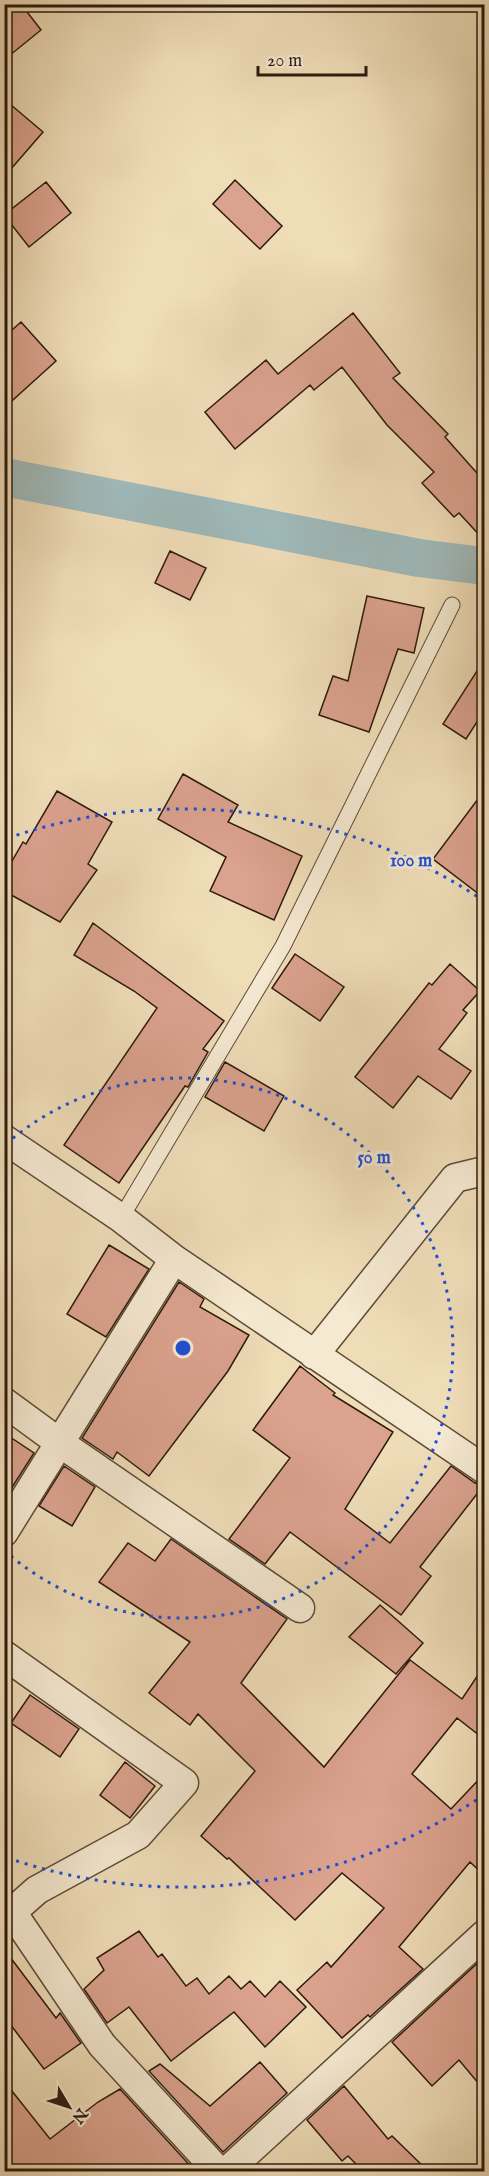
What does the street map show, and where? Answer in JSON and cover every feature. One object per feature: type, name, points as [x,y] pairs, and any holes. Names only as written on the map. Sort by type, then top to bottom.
[{"type":"street","points":[[4,1139],[121,1218],[174,1259],[484,1469]]},
{"type":"street","points":[[314,1354],[455,1178],[484,1171]]},
{"type":"street","points":[[4,1532],[174,1259]]},
{"type":"street","points":[[4,1402],[300,1608]]},
{"type":"street","points":[[4,1655],[184,1783],[138,1835],[37,1890],[8,1916],[102,2045],[219,2172]]},
{"type":"street","points":[[226,2172],[484,1935]]},
{"type":"lane","points":[[121,1218],[283,946],[452,605]]},
{"type":"building","points":[[4,4],[21,4],[41,30],[4,60]]},
{"type":"building","points":[[4,99],[43,132],[4,177]]},
{"type":"building","points":[[235,180],[282,226],[260,249],[213,204]]},
{"type":"building","points":[[46,182],[71,213],[29,247],[4,215]]},
{"type":"building","points":[[353,313],[400,373],[393,378],[448,434],[445,437],[484,481],[484,540],[459,513],[454,517],[422,483],[434,472],[387,425],[342,367],[314,390],[310,385],[235,449],[205,412],[266,360],[278,374]]},
{"type":"building","points":[[21,322],[56,361],[4,408],[4,337]]},
{"type":"building","points":[[170,551],[206,568],[190,600],[155,583]]},
{"type":"building","points":[[367,596],[424,608],[414,653],[398,649],[369,732],[319,715],[333,676],[348,681]]},
{"type":"building","points":[[484,660],[484,711],[466,739],[443,724]]},
{"type":"building","points":[[183,774],[238,805],[228,822],[302,856],[274,920],[210,891],[226,857],[158,819]]},
{"type":"building","points":[[57,791],[112,822],[88,864],[97,870],[60,922],[4,891],[4,875],[23,842],[26,844]]},
{"type":"building","points":[[484,791],[484,898],[433,859]]},
{"type":"building","points":[[93,923],[224,1021],[203,1049],[208,1052],[188,1087],[185,1086],[119,1183],[64,1145],[157,1008],[134,991],[74,955]]},
{"type":"building","points":[[295,954],[344,987],[320,1021],[272,988]]},
{"type":"building","points":[[450,964],[480,991],[463,1010],[467,1013],[439,1049],[471,1071],[451,1099],[418,1076],[393,1108],[355,1077],[429,983],[432,985]]},
{"type":"building","points":[[225,1062],[284,1096],[264,1131],[205,1097]]},
{"type":"building","points":[[109,1245],[149,1269],[106,1337],[67,1314]]},
{"type":"building","points":[[179,1282],[204,1299],[200,1307],[249,1335],[228,1371],[149,1476],[117,1452],[113,1459],[82,1438]]},
{"type":"building","points":[[300,1366],[335,1393],[333,1395],[393,1432],[345,1509],[390,1543],[451,1466],[475,1483],[484,1485],[420,1567],[431,1576],[401,1615],[290,1532],[265,1564],[229,1539],[290,1458],[253,1430]]},
{"type":"building","points":[[4,1433],[34,1453],[11,1489],[4,1485]]},
{"type":"building","points":[[64,1466],[95,1487],[72,1526],[39,1506]]},
{"type":"building","points":[[171,1539],[287,1619],[241,1683],[324,1767],[410,1660],[462,1699],[484,1666],[484,1739],[457,1718],[412,1774],[451,1809],[484,1774],[484,1875],[470,1862],[399,1947],[423,1969],[370,2017],[368,2015],[342,2038],[297,1990],[327,1962],[331,1967],[384,1908],[342,1873],[295,1920],[229,1858],[227,1859],[201,1836],[255,1771],[198,1714],[190,1725],[149,1693],[190,1642],[99,1582],[128,1543],[155,1561]]},
{"type":"building","points":[[380,1605],[423,1643],[396,1674],[349,1637]]},
{"type":"building","points":[[30,1695],[79,1729],[60,1757],[11,1723]]},
{"type":"building","points":[[125,1762],[155,1786],[130,1818],[100,1795]]},
{"type":"building","points":[[139,1931],[158,1957],[162,1954],[186,1986],[197,1978],[209,1994],[229,1976],[241,1989],[250,1981],[265,1997],[280,1981],[306,2007],[265,2047],[234,2012],[171,2061],[129,2007],[107,2023],[84,1989],[104,1970],[97,1958]]},
{"type":"building","points":[[4,1949],[56,2018],[60,2013],[81,2043],[44,2069],[4,2016]]},
{"type":"building","points":[[484,1957],[484,2090],[459,2060],[432,2086],[392,2042]]},
{"type":"building","points":[[260,2062],[287,2093],[223,2152],[149,2071],[160,2064],[210,2106]]},
{"type":"building","points":[[4,2081],[50,2139],[98,2102],[120,2089],[196,2172],[4,2172]]},
{"type":"building","points":[[344,2086],[388,2139],[392,2136],[429,2172],[357,2172],[360,2168],[348,2156],[342,2161],[307,2120]]},
{"type":"waterway","points":[[4,477],[419,558],[484,566]]}]
